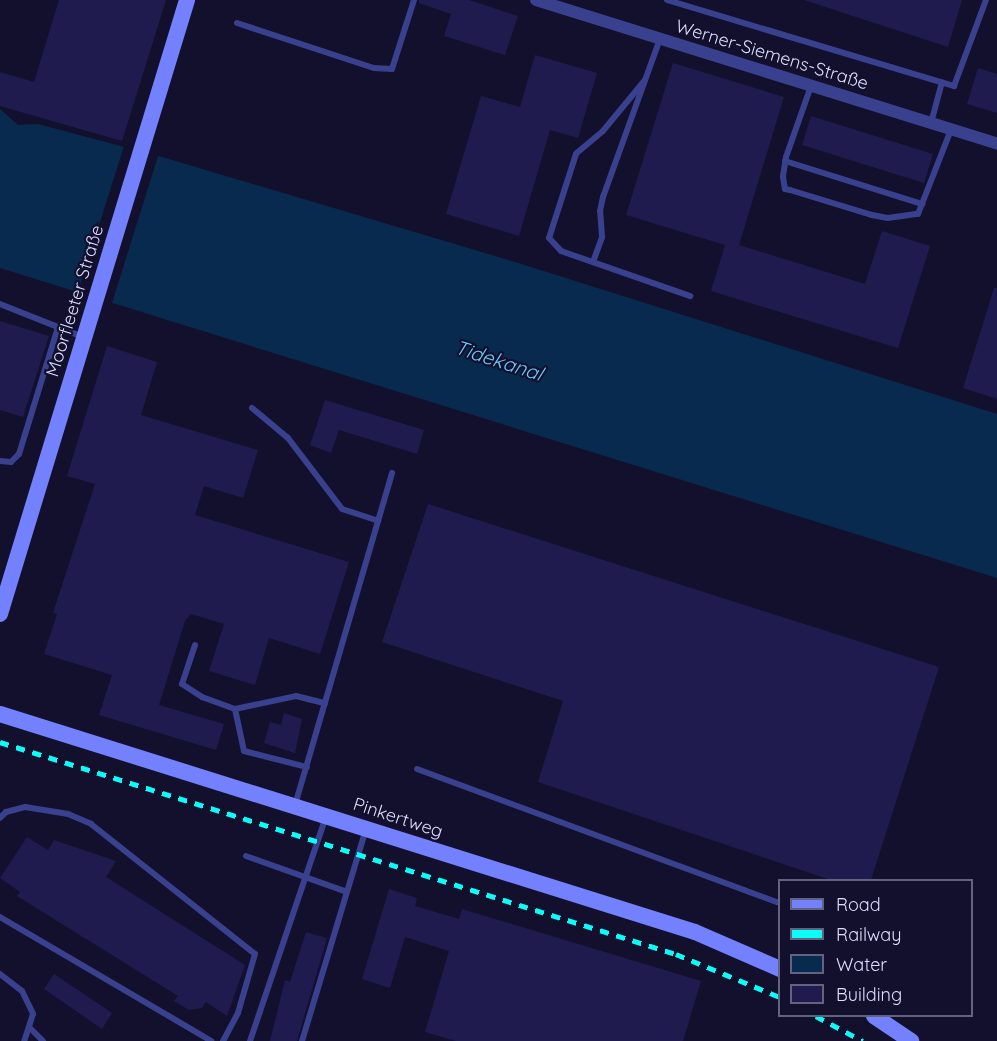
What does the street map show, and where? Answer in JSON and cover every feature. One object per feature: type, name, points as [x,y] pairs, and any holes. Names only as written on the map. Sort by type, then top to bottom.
[{"type":"street","name":"Moorfleeter Straße","points":[[0,614],[187,0]]},
{"type":"street","name":"Werner-Siemens-Straße","points":[[536,0],[997,144]]},
{"type":"street","name":"Pinkertweg","points":[[0,714],[695,932],[778,968]]},
{"type":"street","points":[[875,1017],[911,1041]]},
{"type":"lane","points":[[237,23],[374,68],[392,69],[414,0]]},
{"type":"lane","points":[[667,0],[954,86],[986,0]]},
{"type":"lane","points":[[593,262],[602,237],[600,212],[603,197],[660,39]]},
{"type":"lane","points":[[645,80],[603,131],[576,154],[549,230],[552,245],[690,296]]},
{"type":"lane","points":[[931,123],[942,82]]},
{"type":"lane","points":[[811,86],[785,161],[783,177],[785,189],[888,218],[918,214],[951,130]]},
{"type":"lane","points":[[785,161],[922,204]]},
{"type":"lane","points":[[0,304],[84,337]]},
{"type":"lane","points":[[0,461],[11,462],[19,454],[58,327]]},
{"type":"lane","points":[[252,408],[288,438],[342,509],[378,521]]},
{"type":"lane","points":[[295,806],[392,473]]},
{"type":"lane","points":[[195,645],[182,684],[235,709],[296,696],[325,703]]},
{"type":"lane","points":[[235,709],[244,751],[307,767]]},
{"type":"lane","points":[[417,769],[778,902]]},
{"type":"lane","points":[[0,818],[6,812],[25,807],[68,814],[91,825],[255,954],[238,1013],[223,1041]]},
{"type":"lane","points":[[250,1041],[326,816]]},
{"type":"lane","points":[[302,1041],[366,828]]},
{"type":"lane","points":[[246,856],[304,879],[347,892]]},
{"type":"lane","points":[[0,917],[212,1041]]},
{"type":"lane","points":[[0,974],[22,991],[33,1014],[31,1029],[24,1041]]},
{"type":"lane","points":[[31,1029],[43,1041]]},
{"type":"water","name":"Tidekanal","points":[[0,109],[18,125],[38,124],[162,157],[512,261],[997,414],[997,578],[0,268]]},
{"type":"pier","points":[[124,146],[159,153],[111,306],[77,295]]},
{"type":"building","points":[[59,0],[166,0],[122,141],[0,106],[0,72],[34,82]]},
{"type":"building","points":[[419,0],[469,0],[518,16],[505,55],[444,36],[451,14],[419,3]]},
{"type":"building","points":[[804,0],[962,0],[948,47]]},
{"type":"building","points":[[535,55],[597,73],[578,138],[550,130],[519,236],[446,214],[481,96],[520,107]]},
{"type":"building","points":[[673,63],[784,97],[739,245],[865,284],[882,231],[930,246],[898,348],[711,291],[725,245],[626,215]]},
{"type":"building","points":[[978,68],[997,74],[997,113],[967,104]]},
{"type":"building","points":[[811,116],[933,154],[924,183],[802,145]]},
{"type":"building","points":[[994,288],[997,288],[997,399],[963,388]]},
{"type":"building","points":[[0,321],[49,336],[23,417],[0,410]]},
{"type":"building","points":[[107,346],[157,362],[141,415],[258,450],[243,498],[204,486],[195,515],[349,562],[320,654],[269,638],[255,685],[209,671],[224,624],[191,614],[185,621],[159,705],[224,724],[216,750],[99,715],[112,675],[44,654],[57,614],[53,613],[95,484],[67,476]]},
{"type":"building","points":[[325,400],[424,430],[417,454],[339,430],[331,453],[310,445]]},
{"type":"building","points":[[428,504],[939,667],[871,879],[828,879],[538,782],[563,701],[382,642]]},
{"type":"building","points":[[284,713],[302,719],[295,753],[264,743],[270,722],[281,725]]},
{"type":"building","points":[[27,837],[48,850],[54,840],[116,861],[106,877],[245,965],[227,1016],[206,1002],[202,1008],[189,1010],[174,1001],[178,996],[17,896],[20,892],[0,878]]},
{"type":"building","points":[[389,889],[417,898],[415,906],[459,919],[462,909],[701,981],[683,1041],[456,1041],[425,1032],[449,951],[405,937],[390,988],[362,979]]},
{"type":"building","points":[[306,932],[327,938],[297,1041],[270,1041],[285,980],[290,982]]},
{"type":"building","points":[[54,974],[112,1013],[102,1029],[44,989]]},
{"type":"railway","points":[[0,742],[676,954],[778,996]]},
{"type":"railway","points":[[818,1017],[863,1041]]}]
